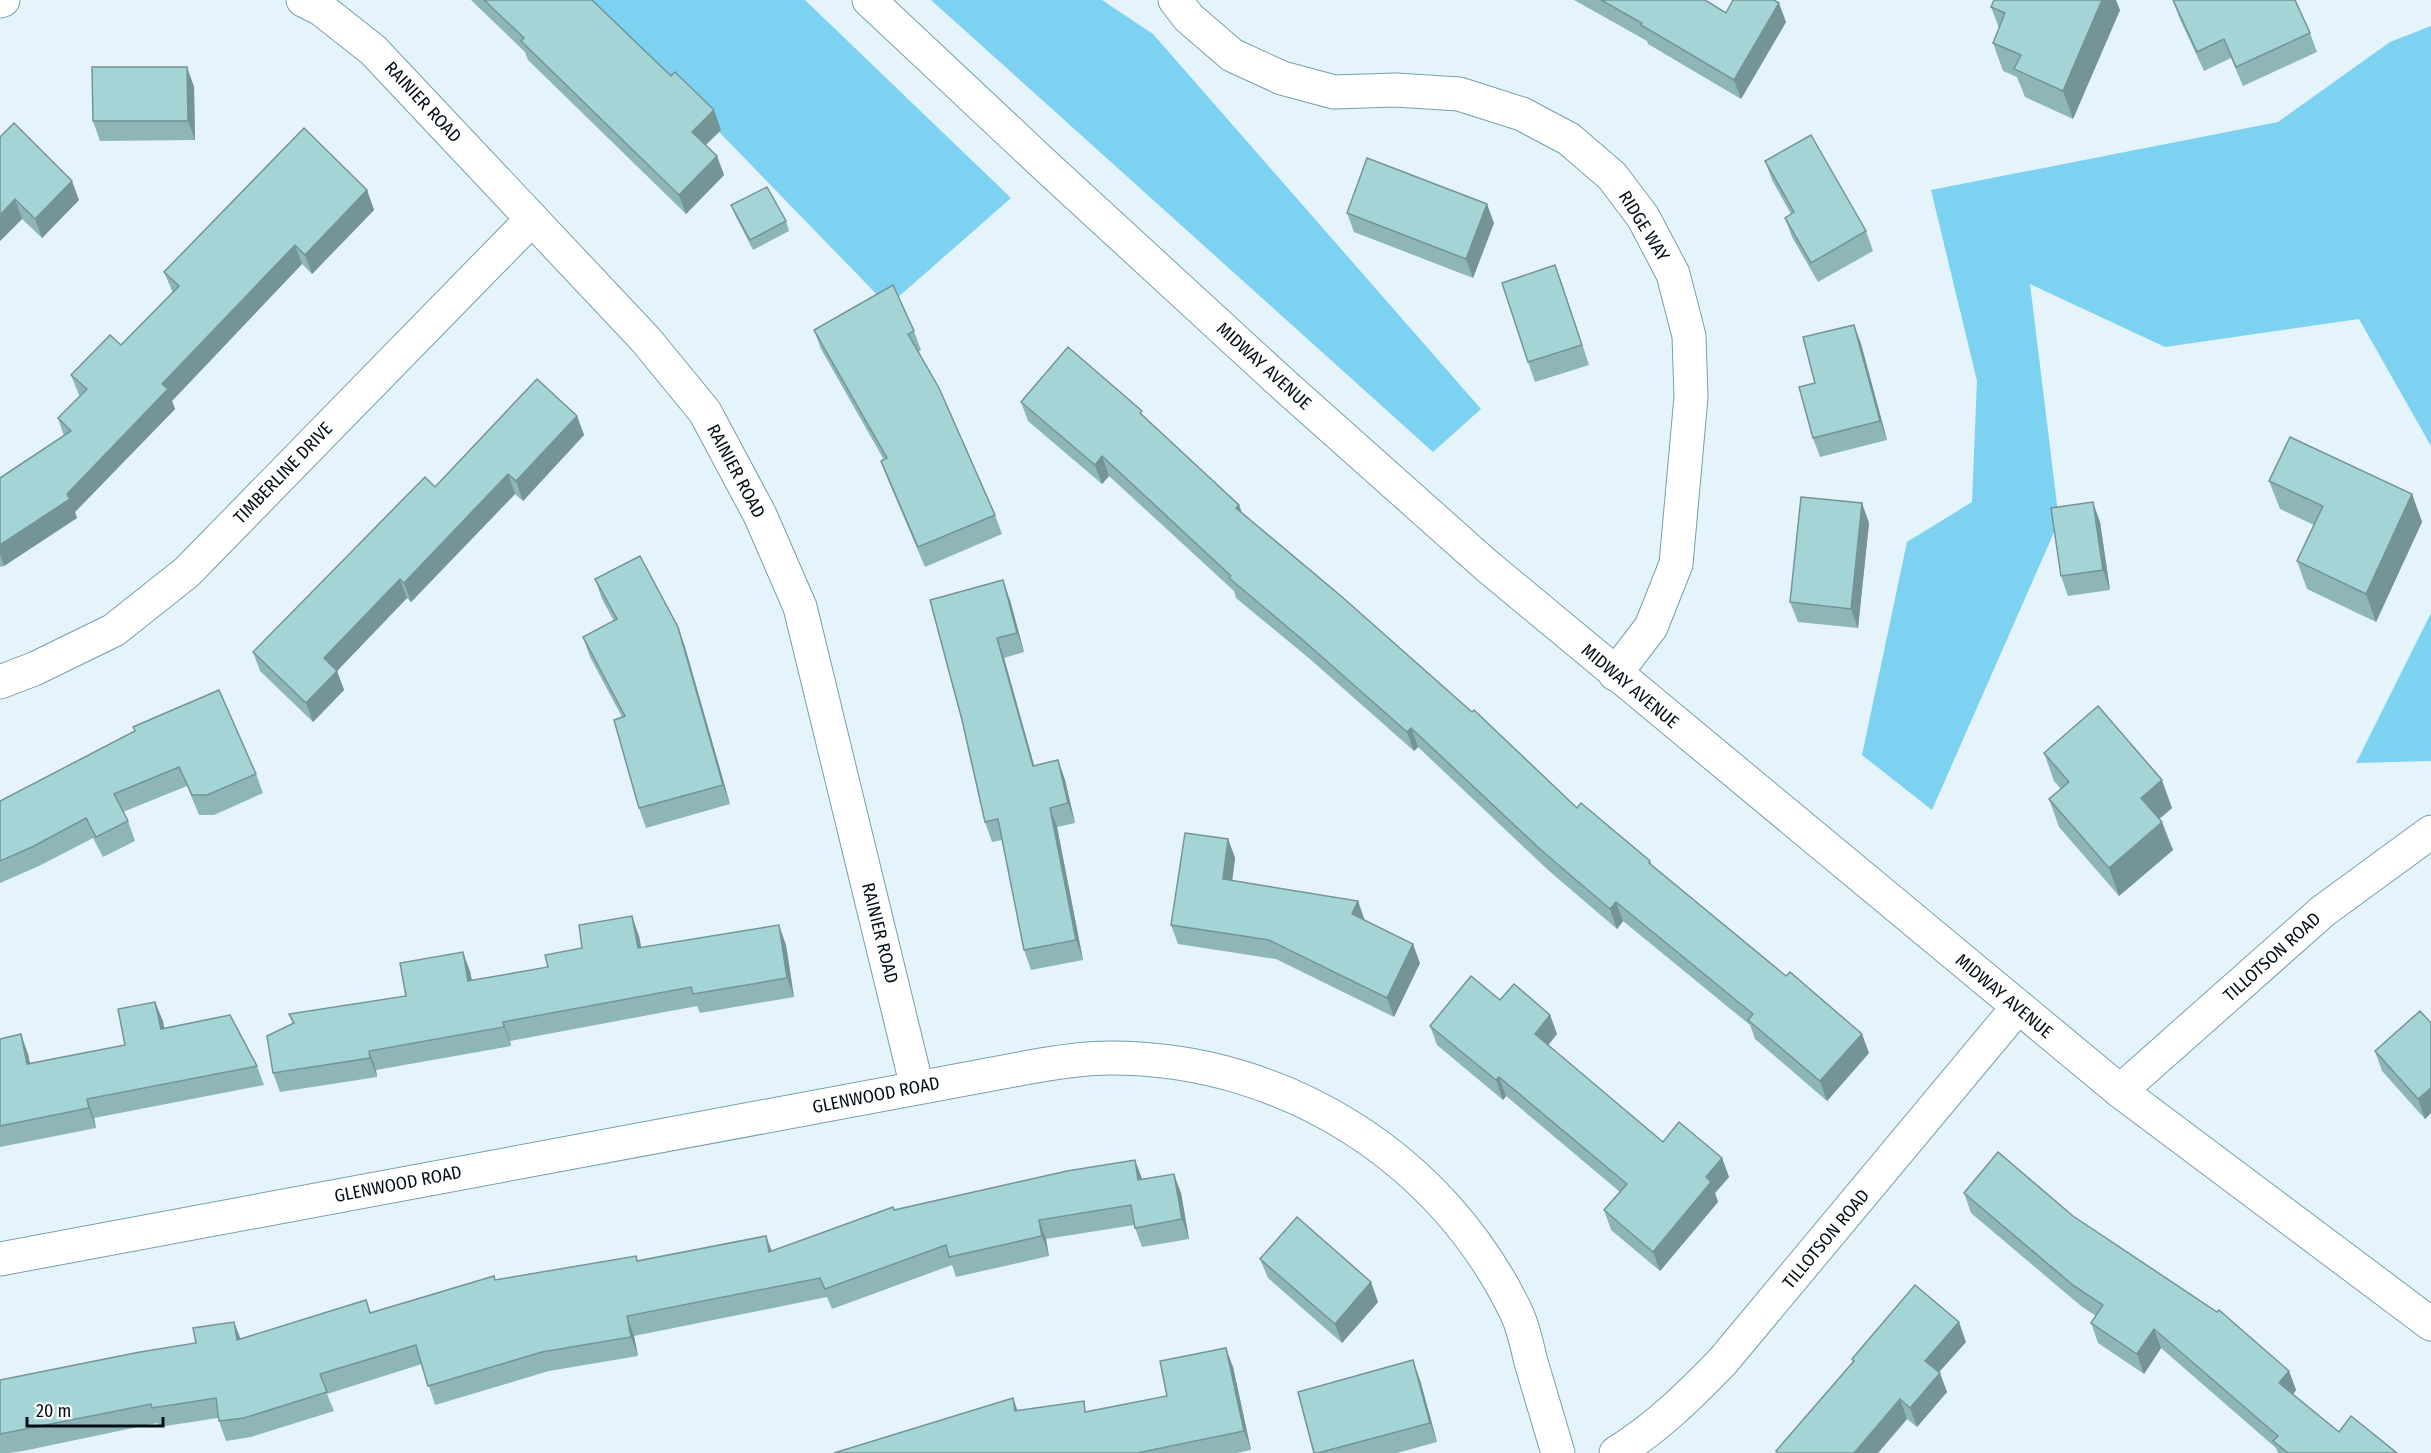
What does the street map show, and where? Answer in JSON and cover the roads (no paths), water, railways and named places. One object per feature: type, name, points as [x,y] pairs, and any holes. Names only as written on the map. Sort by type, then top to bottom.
[{"type":"street","name":"RAINIER ROAD","points":[[303,0],[321,9],[374,50],[646,340],[705,412],[760,515],[800,607],[917,1088]]},
{"type":"street","name":"MIDWAY AVENUE","points":[[869,0],[1284,385],[1486,565],[2120,1091],[2431,1324]]},
{"type":"street","name":"RIDGE WAY","points":[[1175,0],[1189,18],[1232,54],[1282,78],[1334,92],[1396,90],[1459,94],[1522,114],[1569,139],[1612,176],[1643,217],[1673,274],[1689,336],[1691,397],[1676,564],[1651,627],[1615,674]]},
{"type":"street","name":"TIMBERLINE DRIVE","points":[[0,682],[34,669],[114,630],[187,572],[532,219]]},
{"type":"street","name":"TILLOTSON ROAD","points":[[2120,1091],[2323,911],[2431,832]]},
{"type":"street","name":"TILLOTSON ROAD","points":[[1616,1453],[1679,1406],[1723,1361],[2019,1007]]},
{"type":"street","name":"GLENWOOD ROAD","points":[[0,1258],[1064,1061],[1110,1058],[1156,1060],[1202,1067],[1247,1078],[1291,1094],[1333,1115],[1390,1154],[1442,1201],[1471,1236],[1497,1275],[1518,1317],[1558,1453]]}]
